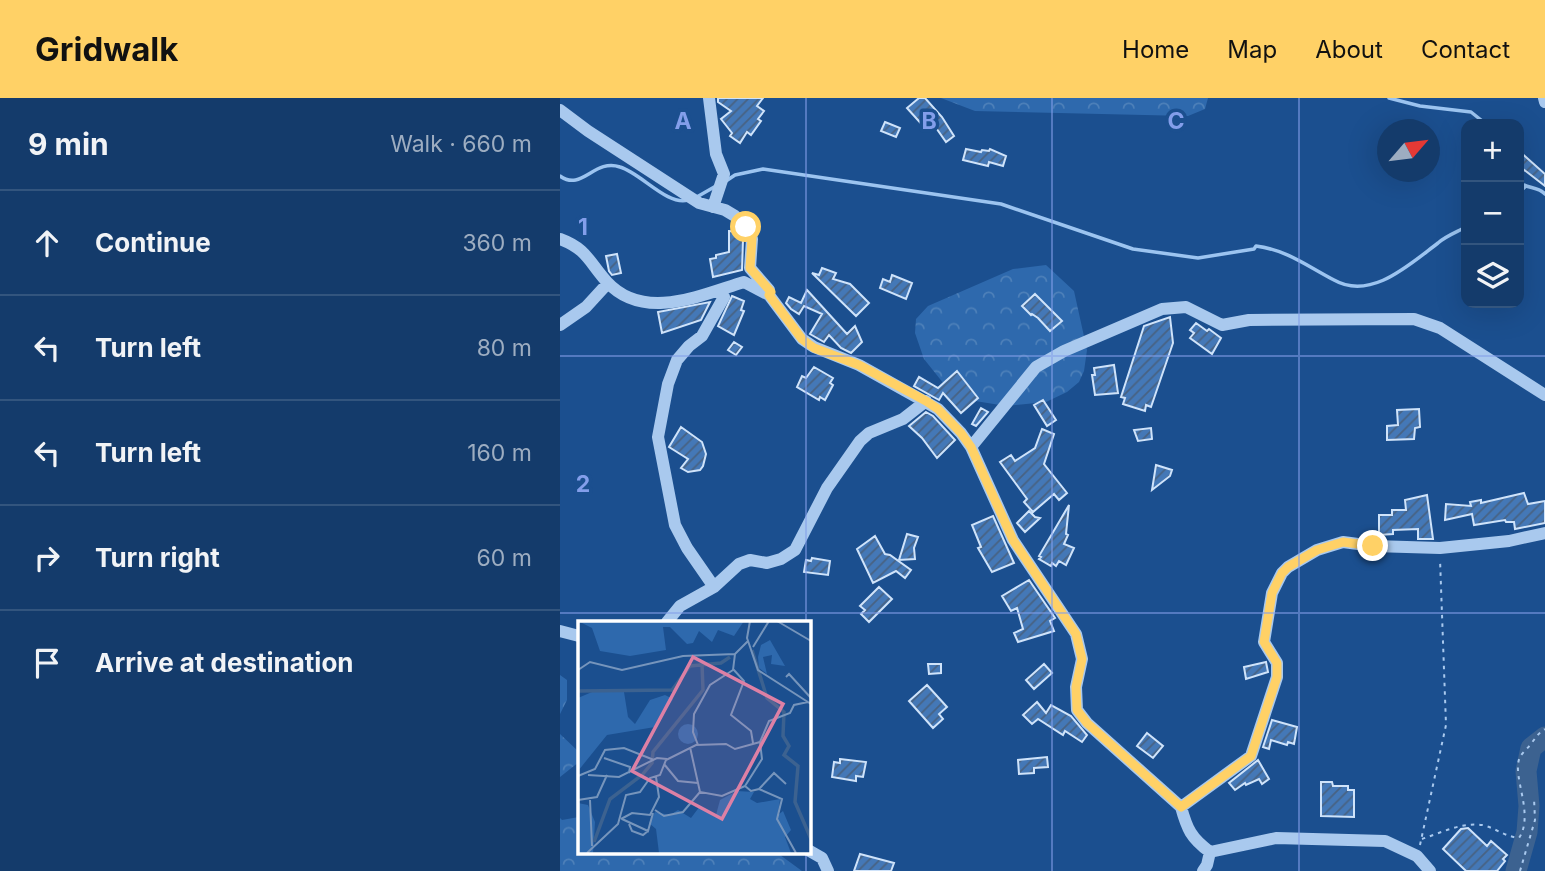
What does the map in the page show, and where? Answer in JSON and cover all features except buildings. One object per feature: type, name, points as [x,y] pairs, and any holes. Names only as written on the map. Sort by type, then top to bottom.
[{"type":"street","points":[[709,98],[716,154],[724,174],[713,207]]},
{"type":"street","points":[[560,110],[699,203],[725,210],[746,227],[752,239],[750,268],[771,292],[769,295]]},
{"type":"street","points":[[560,239],[577,246],[608,283],[630,299],[654,304],[721,291],[744,282],[769,295],[802,339],[814,348],[859,365],[938,409],[971,447],[1013,540],[1076,634],[1082,659],[1076,687],[1077,710],[1087,723],[1181,807],[1186,826],[1195,842],[1210,852],[1276,838],[1385,841],[1417,856],[1430,871]]},
{"type":"street","points":[[560,325],[586,307],[608,283]]},
{"type":"street","points":[[714,587],[675,525],[659,438],[668,384],[677,360],[702,336],[724,297],[721,291]]},
{"type":"street","points":[[971,447],[1036,367],[1064,351],[1162,309],[1186,307],[1222,324],[1249,320],[1414,319],[1440,328],[1545,396]]},
{"type":"street","points":[[668,621],[680,606],[714,587],[740,564],[750,560],[766,563],[781,559],[795,550],[827,488],[860,441],[869,433],[903,419],[926,401]]},
{"type":"street","points":[[1181,807],[1251,756],[1277,677],[1277,663],[1264,642],[1270,602],[1282,573],[1288,567],[1317,550],[1343,542],[1373,546],[1440,548],[1508,541],[1545,533]]},
{"type":"street","points":[[560,631],[578,636]]},
{"type":"street","points":[[810,851],[822,858],[828,871]]},
{"type":"street","points":[[1203,871],[1208,865],[1210,852]]},
{"type":"path","points":[[1417,856],[1446,725],[1440,548]]},
{"type":"path","points":[[1421,839],[1461,826],[1483,825],[1505,836],[1519,838],[1524,831],[1522,786],[1517,768],[1520,756],[1539,732],[1545,729]]},
{"type":"path","points":[[1520,871],[1535,820],[1534,798]]},
{"type":"green space","points":[[941,98],[1208,98],[1205,109],[1188,116],[975,111]]},
{"type":"green space","points":[[1046,265],[1074,291],[1087,350],[1084,371],[1079,382],[1067,392],[1046,402],[1006,406],[963,399],[944,384],[924,359],[915,333],[916,319],[928,306],[1013,269]]},
{"type":"green space","points":[[560,675],[567,680],[567,700],[560,714]]},
{"type":"green space","points":[[560,734],[578,751],[578,763],[560,777]]},
{"type":"green space","points":[[578,817],[578,854],[779,854],[802,871],[560,871],[560,818]]},
{"type":"waterway","points":[[1389,98],[1420,106],[1471,112],[1480,119]]},
{"type":"waterway","points":[[560,176],[575,180],[611,165],[628,170],[671,198],[688,200]]},
{"type":"waterway","points":[[726,181],[735,175],[763,169],[1001,204],[1133,249],[1198,258],[1254,249],[1256,246],[1287,255],[1334,280],[1362,286],[1389,277],[1444,238],[1461,230]]},
{"type":"waterway","points":[[1524,185],[1545,194]]},
{"type":"waterway","points":[[695,198],[716,186]]},
{"type":"waterway","points":[[1516,871],[1527,832],[1529,806],[1526,771],[1531,748],[1545,737]]},
{"type":"route","points":[[746,227],[752,239],[750,268],[771,292],[769,295],[802,339],[814,348],[859,365],[926,401],[938,409],[961,433],[971,447],[1013,540],[1076,634],[1082,659],[1076,687],[1077,710],[1087,723],[1181,807],[1251,756],[1277,677],[1277,663],[1264,642],[1272,593],[1282,573],[1317,550],[1343,542],[1373,546]]}]
